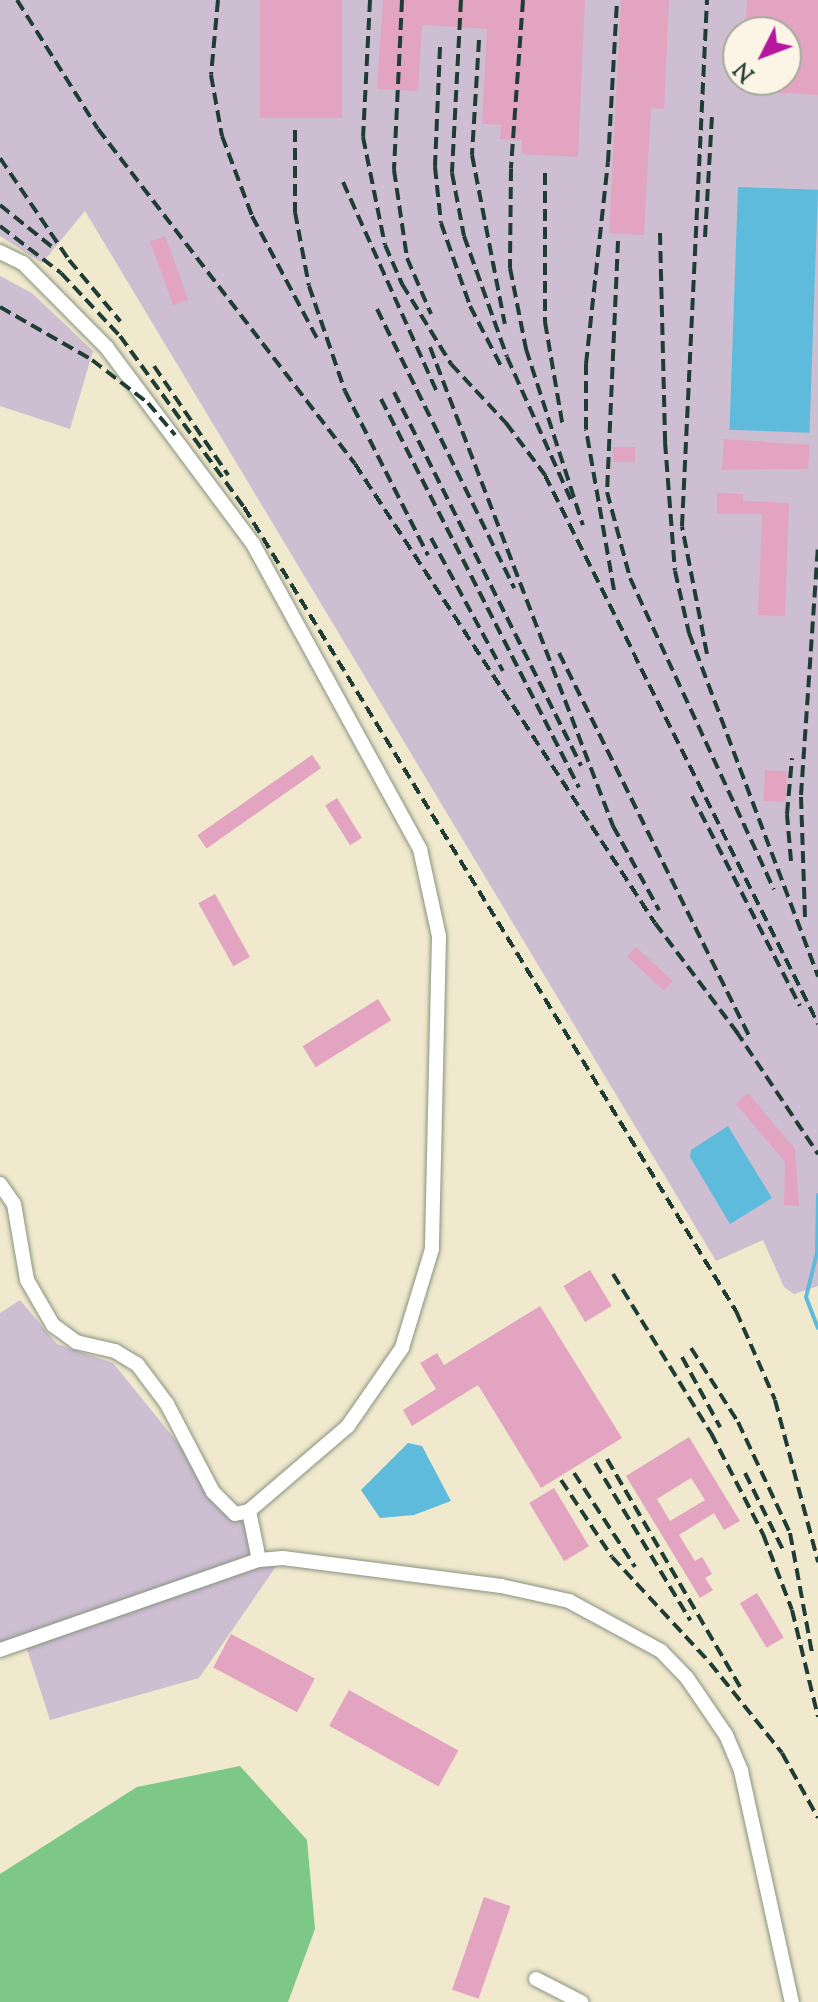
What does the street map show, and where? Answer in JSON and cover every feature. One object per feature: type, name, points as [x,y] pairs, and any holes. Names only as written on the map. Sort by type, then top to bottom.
[{"type":"street","points":[[0,252],[23,263],[107,348],[253,544],[420,849],[439,936],[432,1249],[402,1348],[348,1426],[249,1511],[235,1514],[213,1492],[167,1404],[137,1364],[115,1351],[76,1342],[53,1325],[27,1280],[14,1204],[0,1184]]},
{"type":"street","points":[[249,1511],[259,1560]]},
{"type":"street","points":[[0,1650],[259,1560],[307,1559],[569,1601],[661,1651],[709,1707],[741,1771],[792,2002]]},
{"type":"street","points":[[536,1979],[581,2002]]},
{"type":"shaded area","points":[[0,0],[818,0],[818,1286],[794,1294],[784,1287],[763,1240],[716,1261],[85,211],[42,263],[0,236]]},
{"type":"shaded area","points":[[0,276],[32,293],[93,351],[70,429],[0,406]]},
{"type":"shaded area","points":[[20,1300],[57,1344],[113,1363],[277,1565],[199,1678],[50,1720],[23,1637],[0,1644],[0,1313]]},
{"type":"green space","points":[[240,1766],[307,1840],[315,1929],[288,2002],[0,2002],[0,1874],[137,1787]]},
{"type":"water","points":[[738,187],[818,190],[809,433],[730,430]]},
{"type":"water","points":[[728,1126],[772,1198],[730,1224],[690,1157],[691,1150]]},
{"type":"water","points":[[408,1443],[422,1446],[451,1501],[414,1515],[380,1518],[361,1490]]},
{"type":"building","points":[[260,0],[342,0],[342,118],[260,118]]},
{"type":"building","points":[[383,0],[585,0],[578,157],[522,154],[522,140],[500,139],[501,125],[482,124],[487,29],[422,25],[418,91],[377,89]]},
{"type":"building","points":[[621,0],[669,0],[664,109],[651,108],[644,235],[609,233]]},
{"type":"building","points":[[747,0],[818,0],[818,95],[802,94],[802,16],[746,16]]},
{"type":"building","points":[[165,236],[188,300],[173,305],[150,241]]},
{"type":"building","points":[[724,439],[810,445],[808,469],[722,470]]},
{"type":"building","points":[[613,447],[635,447],[635,462],[613,462]]},
{"type":"building","points":[[717,493],[743,494],[743,501],[789,503],[785,616],[758,615],[762,514],[717,514]]},
{"type":"building","points":[[312,755],[321,768],[206,848],[197,835]]},
{"type":"building","points":[[765,770],[787,771],[785,802],[763,801]]},
{"type":"building","points":[[337,798],[362,838],[350,845],[325,805]]},
{"type":"building","points":[[215,894],[250,957],[233,966],[198,903]]},
{"type":"building","points":[[636,947],[673,981],[664,991],[627,957]]},
{"type":"building","points":[[378,999],[391,1020],[316,1067],[303,1046]]},
{"type":"building","points":[[748,1093],[795,1149],[799,1206],[784,1205],[785,1162],[736,1104]]},
{"type":"building","points":[[590,1270],[612,1306],[585,1322],[563,1286]]},
{"type":"building","points":[[540,1306],[622,1438],[541,1488],[478,1385],[412,1426],[403,1410],[436,1389],[420,1363],[437,1353],[444,1365]]},
{"type":"building","points":[[689,1437],[740,1521],[724,1530],[714,1513],[679,1535],[695,1561],[702,1557],[712,1574],[705,1578],[713,1590],[700,1598],[626,1476]],"holes":[[[691,1478],[705,1500],[670,1521],[657,1499]]]},
{"type":"building","points":[[554,1488],[589,1546],[564,1561],[529,1503]]},
{"type":"building","points":[[757,1593],[784,1638],[767,1648],[740,1603]]},
{"type":"building","points":[[231,1634],[315,1679],[297,1712],[213,1668]]},
{"type":"building","points":[[349,1690],[458,1751],[438,1786],[329,1726]]},
{"type":"building","points":[[484,1897],[510,1906],[479,1999],[452,1990]]},
{"type":"waterway","points":[[818,1195],[817,1253],[806,1297],[818,1328]]},
{"type":"railway","points":[[17,0],[98,129],[355,464],[655,923],[742,1039]]},
{"type":"railway","points":[[218,0],[211,75],[222,136],[252,216],[317,338]]},
{"type":"railway","points":[[370,0],[363,137],[385,245],[402,284],[451,364],[506,423],[545,475],[818,1024]]},
{"type":"railway","points":[[402,0],[394,170],[407,258],[431,314]]},
{"type":"railway","points":[[461,0],[452,173],[464,236],[507,357],[572,502]]},
{"type":"railway","points":[[523,0],[511,169],[510,268],[526,349],[583,525]]},
{"type":"railway","points":[[614,590],[586,429],[586,364],[608,162],[617,0]]},
{"type":"railway","points":[[707,0],[682,526],[707,654]]},
{"type":"railway","points":[[479,40],[472,155],[505,324]]},
{"type":"railway","points":[[440,47],[435,167],[441,223],[470,306],[501,366]]},
{"type":"railway","points":[[705,237],[712,117]]},
{"type":"railway","points":[[295,130],[295,212],[309,286],[345,391],[428,555]]},
{"type":"railway","points":[[0,158],[69,260],[120,321]]},
{"type":"railway","points":[[545,173],[545,322],[563,427]]},
{"type":"railway","points":[[343,182],[438,394]]},
{"type":"railway","points":[[0,205],[56,250]]},
{"type":"railway","points":[[0,226],[61,273],[120,336],[244,507],[736,1311],[775,1400],[818,1562]]},
{"type":"railway","points":[[660,233],[665,442],[675,571],[689,633],[818,977]]},
{"type":"railway","points":[[618,241],[607,492],[630,578],[774,889]]},
{"type":"railway","points":[[0,307],[92,360],[148,403],[175,435]]},
{"type":"railway","points":[[377,309],[514,588]]},
{"type":"railway","points":[[430,347],[613,826],[659,910]]},
{"type":"railway","points":[[154,366],[228,475]]},
{"type":"railway","points":[[394,392],[581,766]]},
{"type":"railway","points":[[381,399],[579,788]]},
{"type":"railway","points":[[431,538],[503,671]]},
{"type":"railway","points":[[805,917],[801,795],[818,546]]},
{"type":"railway","points":[[559,653],[749,1036]]},
{"type":"railway","points":[[791,861],[787,814],[792,758]]},
{"type":"railway","points":[[692,796],[800,1006]]},
{"type":"railway","points":[[736,1031],[818,1154]]},
{"type":"railway","points":[[613,1274],[711,1433],[763,1534],[792,1610],[818,1717]]},
{"type":"railway","points":[[691,1348],[738,1422],[790,1533],[812,1653]]},
{"type":"railway","points":[[682,1357],[720,1427]]},
{"type":"railway","points":[[607,1459],[740,1687]]},
{"type":"railway","points":[[595,1463],[690,1620]]},
{"type":"railway","points":[[574,1473],[635,1567]]},
{"type":"railway","points":[[745,1473],[784,1552]]},
{"type":"railway","points":[[561,1480],[612,1557],[710,1663],[782,1753],[818,1818]]}]
